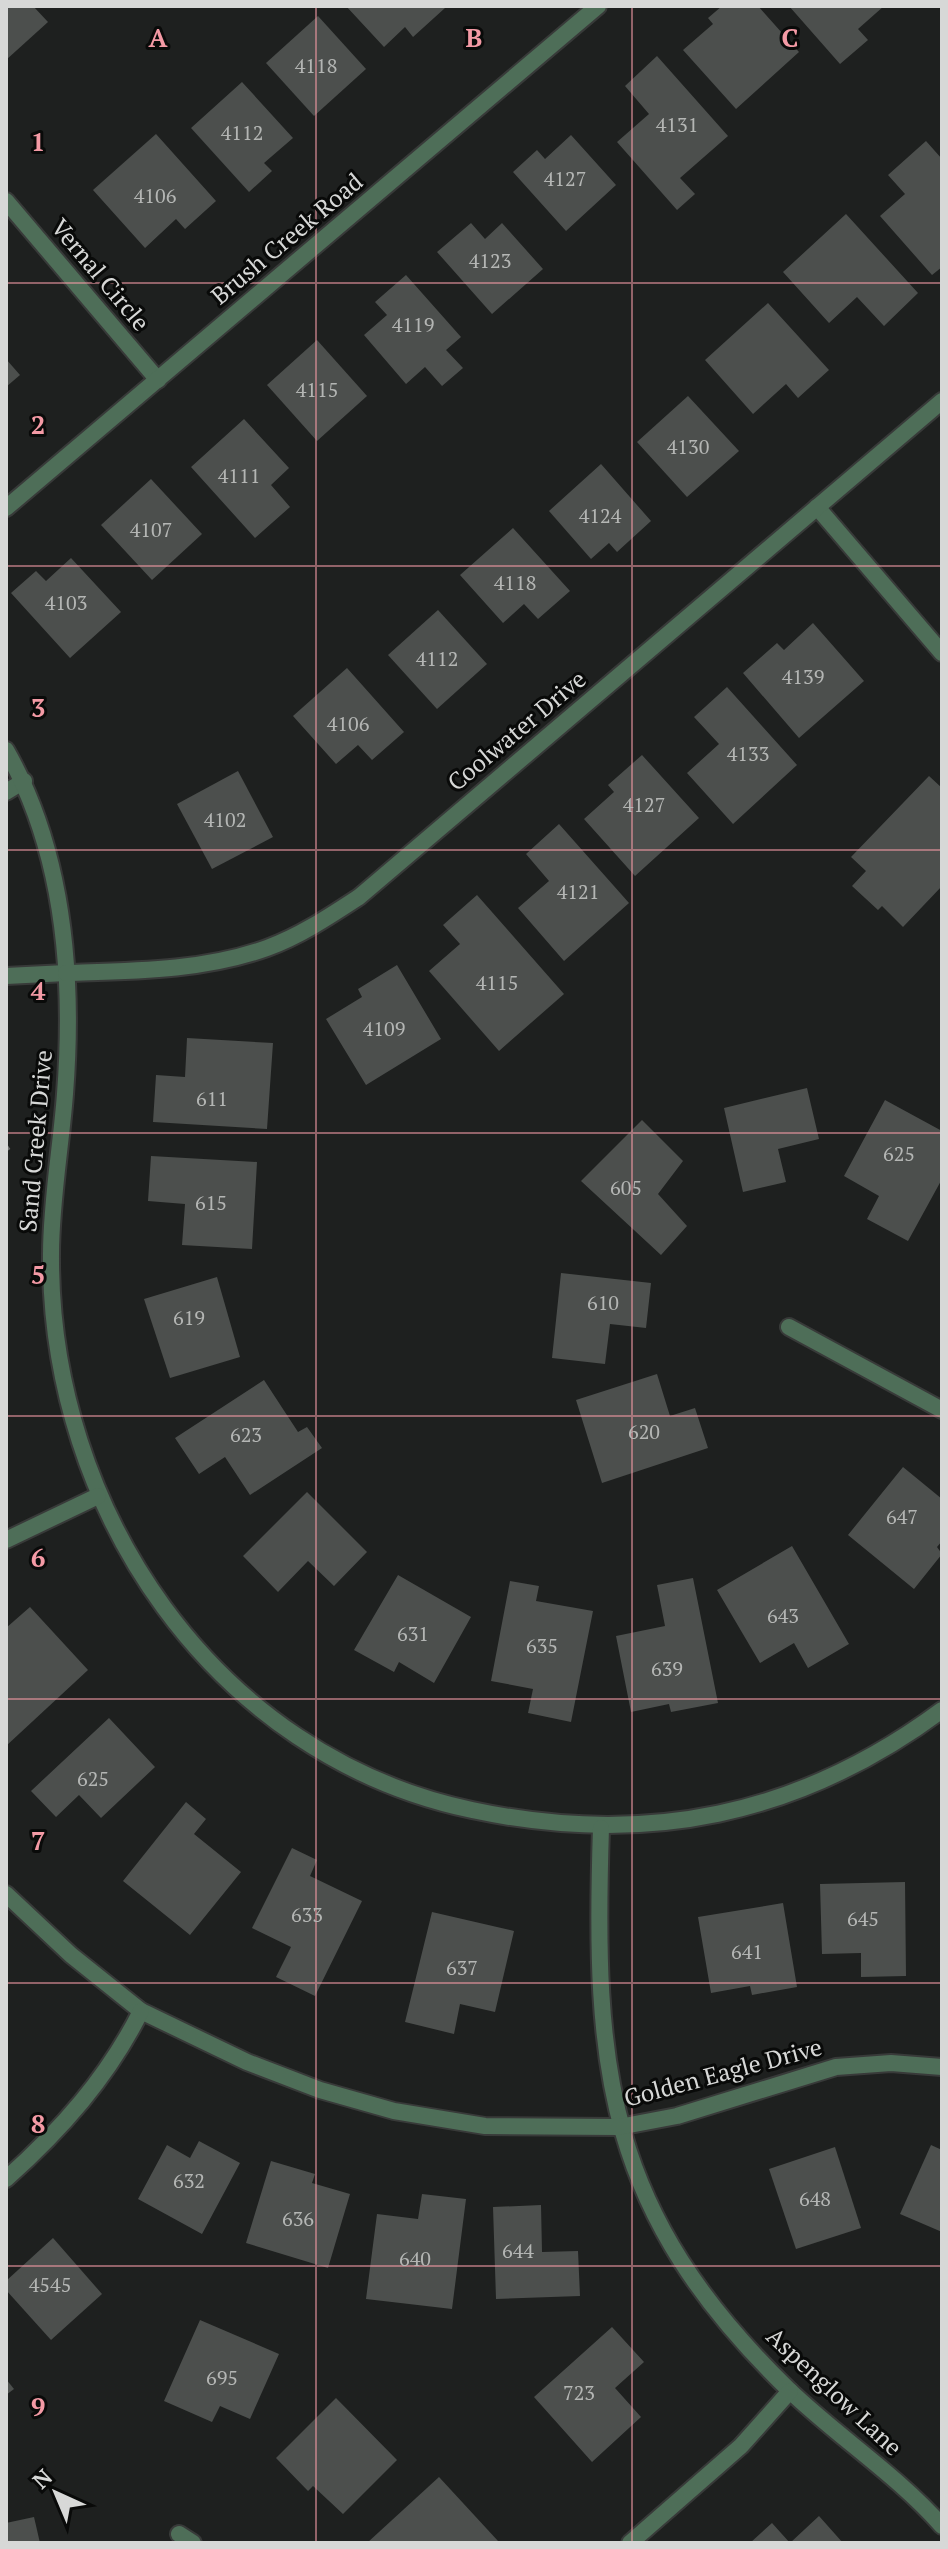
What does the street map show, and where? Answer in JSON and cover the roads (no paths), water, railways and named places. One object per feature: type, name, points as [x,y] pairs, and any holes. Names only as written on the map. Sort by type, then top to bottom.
[{"type":"street","name":"Brush Creek Road","points":[[6,508],[598,6]]},
{"type":"street","name":"Vernal Circle","points":[[6,201],[158,380]]},
{"type":"street","name":"Coolwater Drive","points":[[6,976],[163,970],[217,961],[267,948],[328,917],[359,897],[942,401]]},
{"type":"street","points":[[817,507],[942,653]]},
{"type":"street","name":"Sand Creek Drive","points":[[6,750],[24,781],[43,828],[54,876],[66,973],[68,1041],[51,1250],[52,1294],[71,1416],[98,1496],[131,1558],[188,1640],[220,1673],[300,1736],[348,1765],[405,1789],[464,1809],[520,1821],[601,1828],[736,1812],[846,1771],[902,1740],[942,1710]]},
{"type":"street","points":[[6,792],[24,781]]},
{"type":"street","points":[[789,1327],[942,1410]]},
{"type":"street","points":[[6,1540],[98,1496]]},
{"type":"street","name":"Aspenglow Lane","points":[[601,1828],[598,1928],[602,2033],[619,2127],[641,2190],[665,2239],[726,2322],[790,2391],[883,2470],[942,2526]]},
{"type":"street","name":"Golden Eagle Drive","points":[[6,1894],[71,1955],[141,2011],[261,2068],[320,2090],[394,2111],[485,2126],[619,2127],[677,2116],[836,2067],[891,2063],[942,2067]]},
{"type":"street","points":[[6,2179],[42,2147],[87,2097],[122,2048],[141,2011]]},
{"type":"street","points":[[630,2543],[741,2446],[790,2391]]}]
